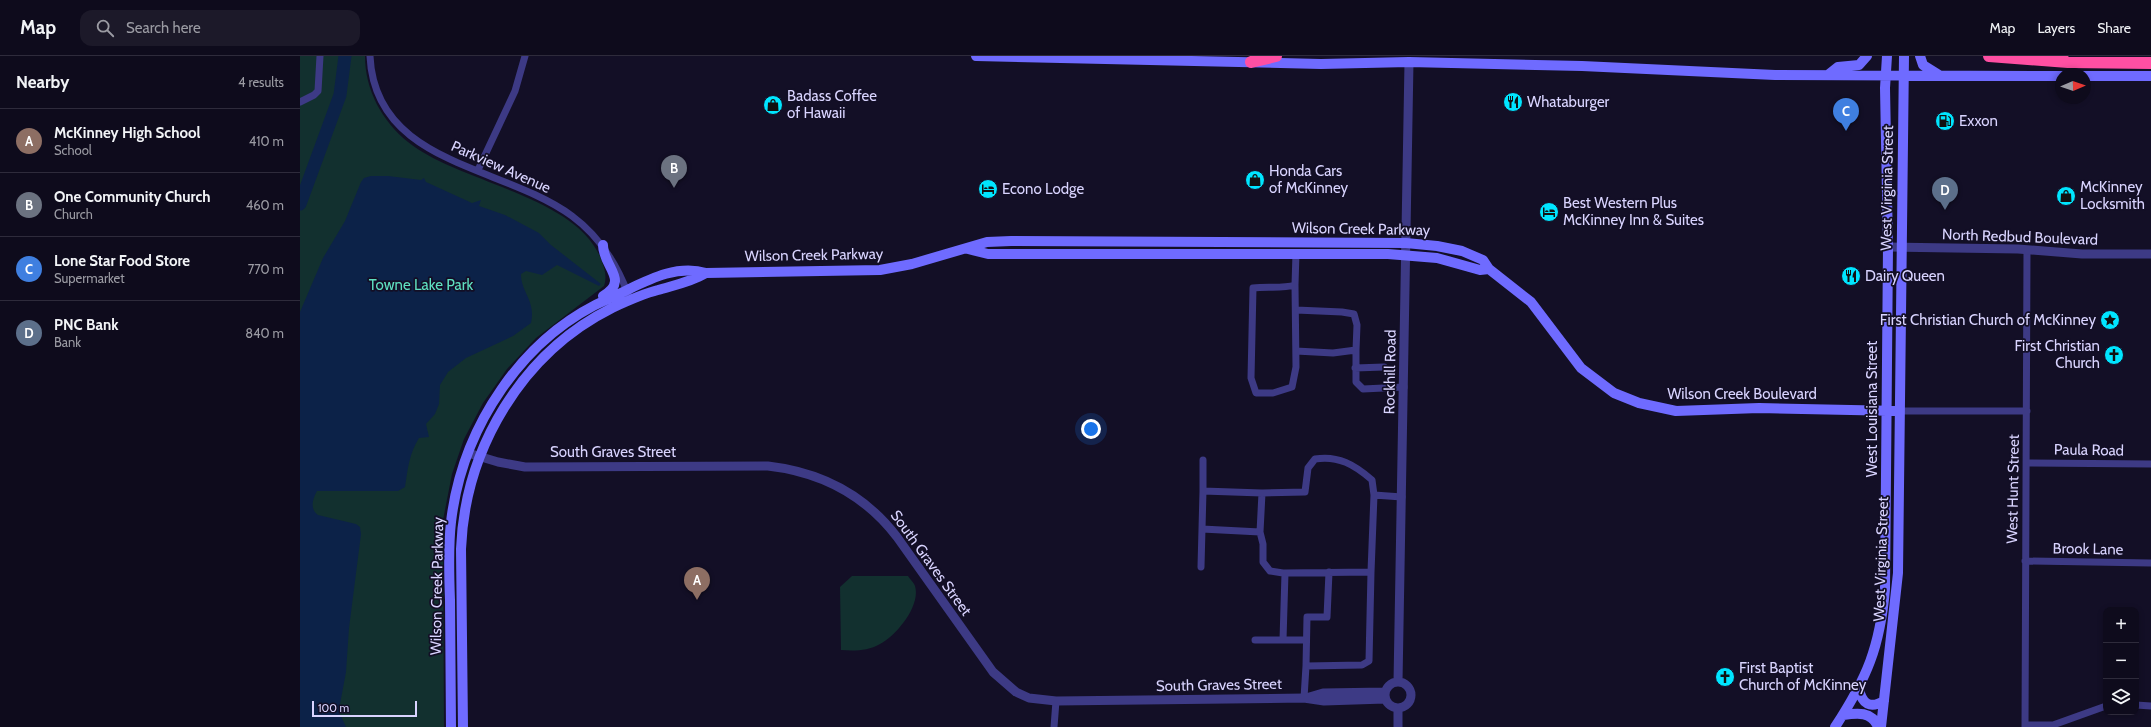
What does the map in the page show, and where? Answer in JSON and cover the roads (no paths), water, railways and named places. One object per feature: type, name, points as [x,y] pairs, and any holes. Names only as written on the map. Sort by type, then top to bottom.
[{"type":"highway","points":[[1251,62],[1276,56]]},
{"type":"highway","points":[[1989,56],[2068,62],[2151,63]]},
{"type":"main road","points":[[976,56],[1321,64],[1409,62],[1828,75],[2055,76]]},
{"type":"main road","points":[[1828,75],[1838,67],[1859,65],[1867,56]]},
{"type":"main road","name":"West Louisiana Street","points":[[1835,727],[1859,689],[1872,659],[1880,633],[1884,595],[1886,559],[1888,247],[1887,56]]},
{"type":"main road","name":"West Virginia Street","points":[[1880,727],[1895,612],[1898,559],[1904,56]]},
{"type":"main road","points":[[1920,56],[1924,65],[1940,75]]},
{"type":"main road","points":[[2091,76],[2151,76]]},
{"type":"main road","name":"Wilson Creek Parkway","points":[[463,727],[463,520],[479,456],[501,412],[518,387],[539,362],[580,326],[629,295],[637,284],[677,272],[693,269],[706,273],[880,270],[912,264],[968,249],[987,242],[1011,241],[1406,242],[1462,251],[1483,260],[1489,269],[1480,270],[1437,258],[1406,254],[988,254],[968,249]]},
{"type":"main road","points":[[549,336],[566,320],[614,288],[614,274],[603,255],[603,245]]},
{"type":"main road","name":"Wilson Creek Boulevard","points":[[1489,269],[1531,302],[1581,368],[1614,393],[1639,403],[1676,411],[1759,408],[1899,411]]},
{"type":"main road","name":"Wilson Creek Parkway","points":[[451,727],[449,564],[451,522],[456,494],[468,453],[480,426],[502,389],[526,359],[549,336],[580,314],[629,295]]},
{"type":"main road","points":[[451,522],[455,537],[456,582],[462,588]]},
{"type":"main road","points":[[1886,559],[1898,559]]},
{"type":"main road","points":[[1859,689],[1862,699],[1867,704],[1875,706],[1884,701]]},
{"type":"main road","points":[[1842,715],[1867,714],[1873,718],[1880,727]]},
{"type":"street","points":[[300,102],[314,96],[318,91],[320,56]]},
{"type":"street","name":"Parkview Avenue","points":[[370,56],[372,76],[378,94],[389,113],[402,130],[425,147],[562,209],[582,223],[603,245],[616,266],[629,295]]},
{"type":"street","points":[[478,170],[515,91],[524,56]]},
{"type":"street","name":"Rockhill Road","points":[[1398,682],[1409,62]]},
{"type":"street","name":"North Redbud Boulevard","points":[[1888,247],[2027,250],[2082,254],[2151,254]]},
{"type":"street","name":"West Hunt Street","points":[[2025,726],[2027,250]]},
{"type":"street","points":[[1295,285],[1287,287],[1265,286],[1253,288],[1251,378],[1256,393],[1273,393],[1292,387],[1296,367],[1296,253]]},
{"type":"street","points":[[1296,310],[1354,314],[1357,326],[1355,368],[1356,382],[1363,389],[1404,387]]},
{"type":"street","points":[[1296,351],[1333,353],[1356,350]]},
{"type":"street","points":[[1355,368],[1384,367]]},
{"type":"street","name":"Wilson Creek Boulevard","points":[[1899,411],[2027,411]]},
{"type":"street","name":"South Graves Street","points":[[468,453],[508,464],[533,467],[760,466],[797,471],[829,482],[860,500],[888,525],[993,672],[1016,692],[1029,698],[1056,701],[1305,698],[1323,693],[1385,696]]},
{"type":"street","points":[[1203,491],[1262,493],[1305,492],[1308,468],[1315,460],[1329,456],[1361,470],[1372,480],[1374,495],[1369,661],[1362,665],[1306,666]]},
{"type":"street","points":[[1201,568],[1203,460]]},
{"type":"street","name":"Paula Road","points":[[2026,463],[2151,464]]},
{"type":"street","points":[[1262,493],[1260,532],[1263,544],[1263,562],[1270,571],[1285,573],[1371,572]]},
{"type":"street","points":[[1374,495],[1402,497]]},
{"type":"street","points":[[1202,529],[1260,532]]},
{"type":"street","name":"Brook Lane","points":[[2025,561],[2151,563]]},
{"type":"street","points":[[1305,698],[1307,617],[1327,617],[1329,572]]},
{"type":"street","points":[[1283,640],[1285,573]]},
{"type":"street","points":[[1255,640],[1306,640]]},
{"type":"street","points":[[1398,682],[1407,687],[1410,694],[1408,702],[1398,708],[1390,705],[1385,696],[1389,686],[1398,682]]},
{"type":"street","points":[[1054,727],[1056,701]]},
{"type":"street","points":[[2139,705],[2151,706]]},
{"type":"street","points":[[2025,726],[2053,724],[2103,707]]},
{"type":"street","points":[[1398,708],[1398,727]]},
{"type":"water","points":[[371,176],[388,176],[421,180],[424,178],[426,182],[472,203],[481,200],[479,206],[505,215],[539,233],[551,245],[601,284],[599,286],[557,265],[542,275],[526,271],[521,274],[523,286],[532,308],[531,323],[513,336],[466,358],[448,372],[440,385],[439,404],[435,414],[426,424],[429,437],[419,438],[413,450],[409,461],[405,487],[398,491],[317,491],[313,504],[315,513],[356,524],[360,527],[361,534],[349,628],[346,672],[340,704],[340,714],[346,727],[300,727],[300,312],[323,258],[345,221],[361,182],[364,178]]},
{"type":"waterway","points":[[300,204],[340,95],[345,56]]},
{"type":"place","name":"Whataburger","points":[[1513,102]]},
{"type":"place","name":"Badass Coffee of Hawaii","points":[[773,105]]},
{"type":"place","name":"Exxon","points":[[1945,121]]},
{"type":"place","name":"Lone Star Food Store","points":[[1846,131]]},
{"type":"place","name":"Honda Cars of McKinney","points":[[1255,180]]},
{"type":"place","name":"One Community Church","points":[[674,188]]},
{"type":"place","name":"Econo Lodge","points":[[988,189]]},
{"type":"place","name":"McKinney Locksmith","points":[[2066,196]]},
{"type":"place","name":"PNC Bank","points":[[1945,210]]},
{"type":"place","name":"Best Western Plus McKinney Inn & Suites","points":[[1549,212]]},
{"type":"place","name":"Dairy Queen","points":[[1851,276]]},
{"type":"place","name":"First Christian Church of McKinney","points":[[2110,320]]},
{"type":"place","name":"First Christian Church","points":[[2114,355]]},
{"type":"place","name":"McKinney High School","points":[[697,600]]},
{"type":"place","name":"First Baptist Church of McKinney","points":[[1725,677]]},
{"type":"park label","name":"Towne Lake Park","points":[[421,285]]}]
